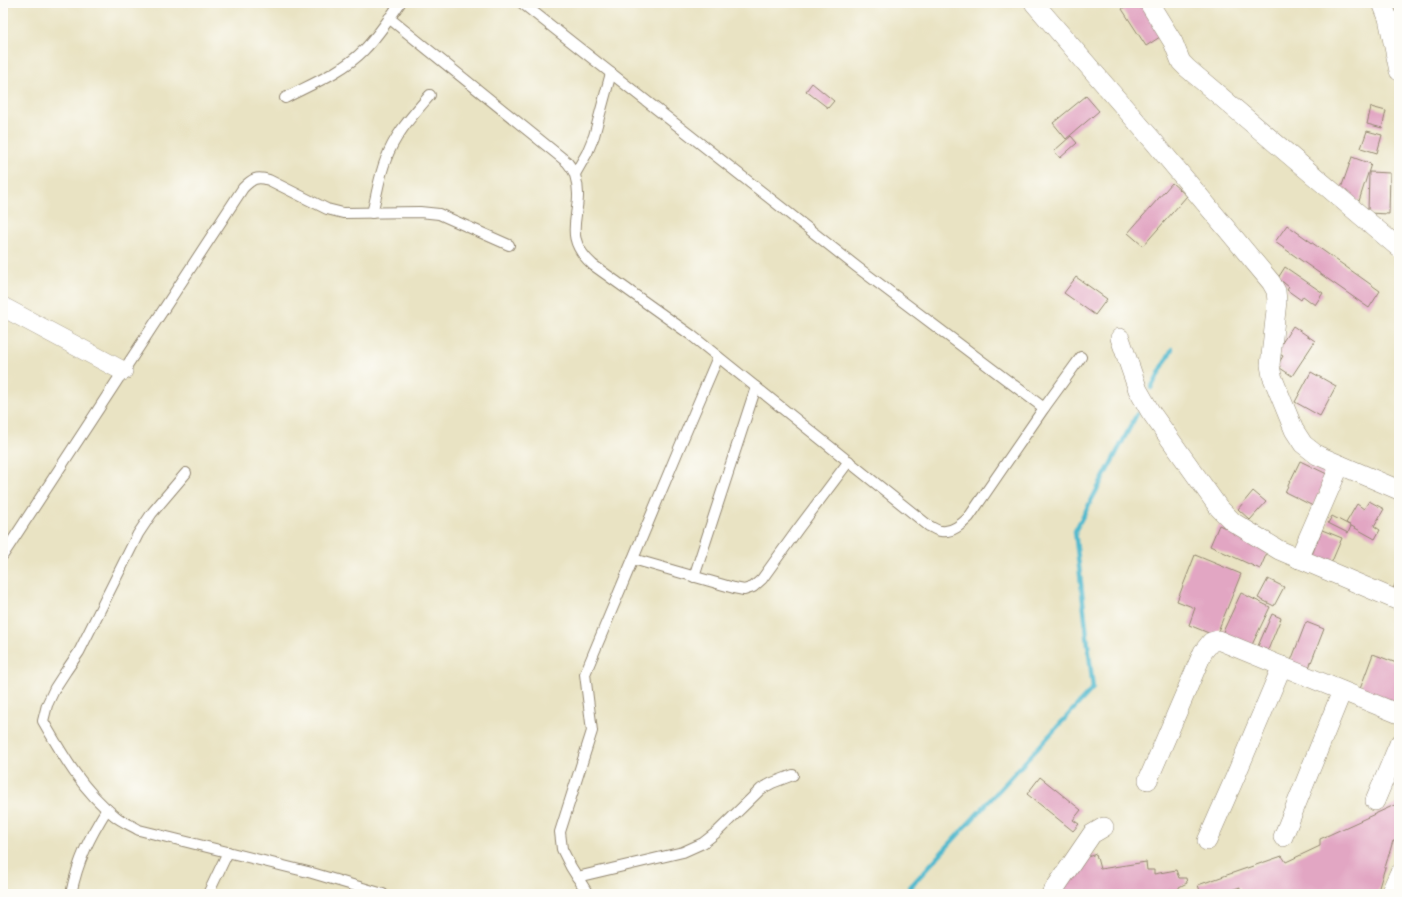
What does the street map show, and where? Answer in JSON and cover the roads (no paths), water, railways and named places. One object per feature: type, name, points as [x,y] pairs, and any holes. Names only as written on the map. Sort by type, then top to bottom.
[{"type":"street","points":[[1034,3],[1155,143],[1271,282],[1276,291],[1277,301],[1270,365],[1272,376],[1294,430],[1303,444],[1317,455],[1399,490]]},
{"type":"street","points":[[1149,3],[1173,42],[1181,62],[1187,68],[1399,248]]},
{"type":"street","points":[[1382,3],[1388,18],[1399,70]]},
{"type":"street","points":[[3,307],[123,372]]},
{"type":"street","points":[[1120,338],[1138,390],[1150,411],[1219,508],[1233,522],[1279,550],[1399,601]]},
{"type":"street","points":[[1299,559],[1340,465]]},
{"type":"street","points":[[1148,780],[1203,652],[1211,642],[1218,640],[1399,714]]},
{"type":"street","points":[[1207,841],[1282,666]]},
{"type":"street","points":[[1283,837],[1342,690]]},
{"type":"street","points":[[1375,801],[1399,744]]},
{"type":"street","points":[[1051,894],[1092,834],[1104,827]]},
{"type":"street","points":[[1390,894],[1399,874]]},
{"type":"lane","points":[[285,98],[340,69],[352,61],[364,50],[400,3]]},
{"type":"lane","points":[[522,3],[857,267],[1044,408]]},
{"type":"lane","points":[[389,18],[567,162],[575,174],[578,190],[574,234],[576,245],[583,256],[593,265],[691,335],[929,526],[940,531],[949,531],[960,526],[969,517],[1044,408],[1082,357]]},
{"type":"lane","points":[[575,174],[587,153],[594,136],[611,73]]},
{"type":"lane","points":[[372,213],[386,159],[396,137],[406,122],[430,95]]},
{"type":"lane","points":[[3,555],[244,188],[251,180],[260,178],[269,180],[327,209],[343,213],[420,212],[439,214],[509,246]]},
{"type":"lane","points":[[588,894],[571,867],[562,849],[560,832],[592,731],[585,674],[718,357]]},
{"type":"lane","points":[[694,577],[756,387]]},
{"type":"lane","points":[[633,559],[734,588],[744,590],[753,587],[762,579],[849,461]]},
{"type":"lane","points":[[186,473],[152,513],[138,534],[79,652],[55,688],[47,705],[43,721],[65,758],[90,794],[116,817],[139,830],[312,873],[383,894]]},
{"type":"lane","points":[[577,877],[683,852],[703,843],[717,832],[761,789],[793,775]]},
{"type":"lane","points":[[71,894],[76,871],[90,837],[107,809]]},
{"type":"lane","points":[[208,894],[228,852]]},
{"type":"waterway","points":[[1151,388],[1172,349]]},
{"type":"waterway","points":[[908,894],[910,887],[1093,688],[1075,531],[1137,414]]}]
